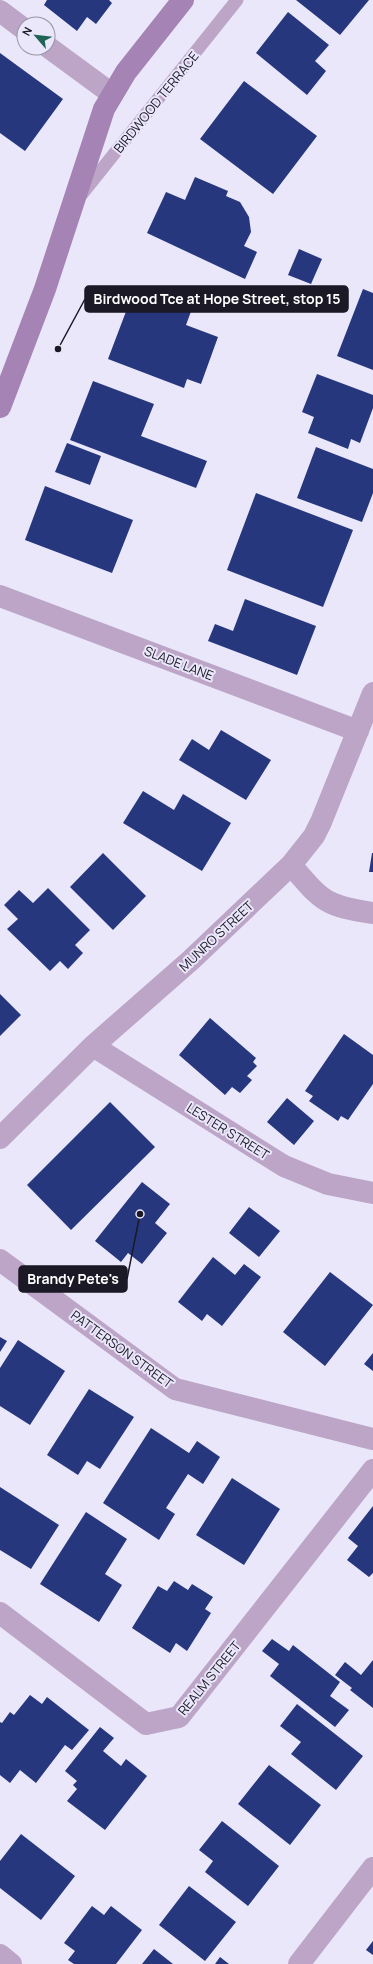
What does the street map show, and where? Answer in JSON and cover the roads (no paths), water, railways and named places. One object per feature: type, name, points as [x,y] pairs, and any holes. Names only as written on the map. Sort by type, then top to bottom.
[{"type":"street","name":"BIRDWOOD TERRACE","points":[[0,407],[45,289],[74,204],[101,116],[112,94],[126,72],[183,0]]},
{"type":"street","points":[[0,11],[16,23]]},
{"type":"street","points":[[56,53],[112,94]]},
{"type":"street","name":"SLADE LANE","points":[[0,596],[358,731]]},
{"type":"street","name":"MUNRO STREET","points":[[0,1138],[93,1046],[191,960],[291,865],[305,849],[318,829],[373,693]]},
{"type":"street","points":[[291,865],[323,900],[347,909],[373,913]]},
{"type":"street","name":"LESTER STREET","points":[[93,1046],[284,1166],[328,1184],[373,1193]]},
{"type":"street","name":"PATTERSON STREET","points":[[0,1260],[175,1388],[373,1439]]},
{"type":"street","name":"REALM STREET","points":[[0,1613],[146,1724],[179,1717],[373,1470]]},
{"type":"street","points":[[299,1964],[373,1868]]},
{"type":"street","points":[[0,1955],[11,1964]]},
{"type":"lane","name":"BIRDWOOD TERRACE","points":[[74,204],[237,0]]},
{"type":"place","name":"Birdwood Tce at Hope Street, stop 15","points":[[58,349]]},
{"type":"place","name":"Brandy Pete's","points":[[140,1214]]}]
